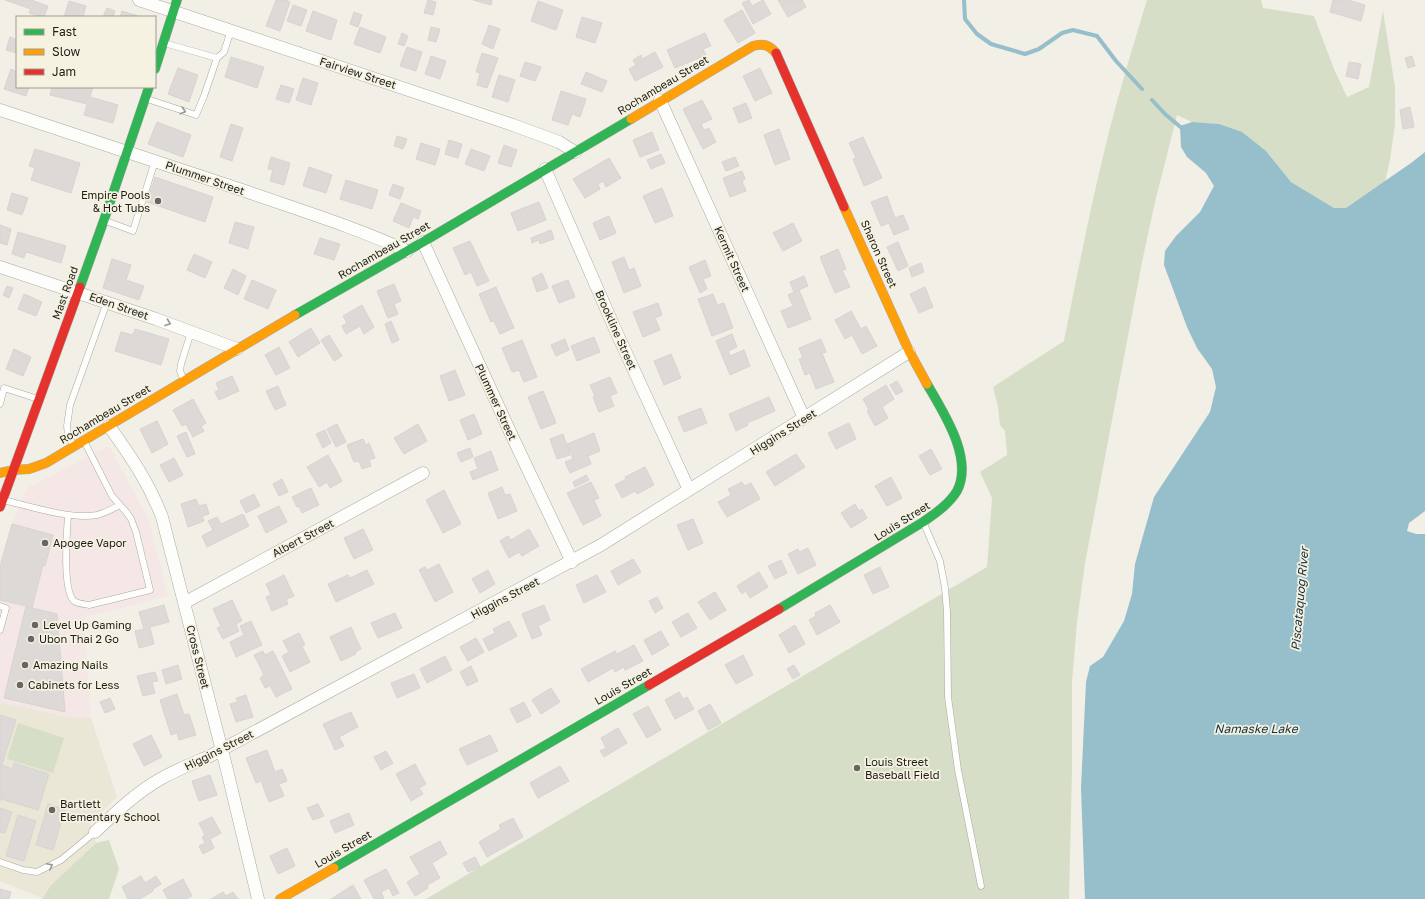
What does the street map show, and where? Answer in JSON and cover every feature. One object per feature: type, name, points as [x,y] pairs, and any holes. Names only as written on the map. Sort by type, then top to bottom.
[{"type":"street","name":"Fairview Street","points":[[140,0],[175,6],[231,30],[535,132],[560,142],[575,152]]},
{"type":"street","points":[[156,66],[175,6]]},
{"type":"street","name":"Rochambeau Street","points":[[0,473],[29,469],[46,463],[84,442],[237,349],[408,251],[660,100],[753,46],[758,44],[765,45]]},
{"type":"street","name":"Sharon Street","points":[[765,45],[777,54],[909,352],[947,422],[956,442],[962,465],[962,476]]},
{"type":"street","name":"Mast Road","points":[[1,503],[104,220],[149,88]]},
{"type":"street","name":"Kermit Street","points":[[660,100],[804,418]]},
{"type":"street","name":"Plummer Street","points":[[0,110],[309,213],[381,239],[408,251]]},
{"type":"street","name":"Brookline Street","points":[[545,169],[615,329],[689,490]]},
{"type":"street","name":"Plummer Street","points":[[423,242],[512,436],[572,562]]},
{"type":"street","name":"Eden Street","points":[[0,267],[107,302],[237,349]]},
{"type":"street","name":"Higgins Street","points":[[95,832],[115,812],[162,778],[210,756],[572,562],[607,542],[909,352]]},
{"type":"street","name":"Cross Street","points":[[109,426],[143,476],[154,496],[162,517],[227,770],[258,899]]},
{"type":"street","name":"Albert Street","points":[[184,602],[423,473]]},
{"type":"street","name":"Louis Street","points":[[280,899],[746,629],[923,522],[945,506],[953,498],[959,488],[962,476]]},
{"type":"lane","points":[[145,99],[196,114],[217,58],[224,52],[231,30]]},
{"type":"lane","points":[[164,42],[217,58]]},
{"type":"lane","points":[[104,220],[133,231],[155,161]]},
{"type":"lane","points":[[74,447],[68,435],[67,426],[70,405],[107,302]]},
{"type":"lane","points":[[185,380],[180,371],[191,332]]},
{"type":"lane","points":[[0,404],[4,388],[40,399]]},
{"type":"lane","points":[[68,515],[66,553],[68,582],[70,594],[74,600],[80,604],[89,605],[150,590],[136,532],[131,519],[112,496],[84,442]]},
{"type":"lane","points":[[1,503],[68,515],[83,516],[97,515],[120,505]]},
{"type":"lane","points":[[923,522],[940,560],[945,588],[947,612],[948,697],[958,770],[981,886]]},
{"type":"lane","points":[[0,630],[3,607]]},
{"type":"lane","points":[[0,862],[23,870],[37,872],[61,860],[95,832]]},
{"type":"shaded area","points":[[109,446],[148,518],[168,596],[90,616],[84,619],[91,718],[68,717],[0,702],[0,559],[12,524],[27,488]]},
{"type":"shaded area","name":"Bartlett Elementary School","points":[[0,702],[68,717],[91,718],[117,797],[90,823],[96,843],[51,885],[42,898],[0,881]]},
{"type":"green space","points":[[1147,0],[1261,0],[1263,8],[1314,16],[1334,69],[1347,97],[1369,87],[1383,11],[1395,87],[1395,124],[1385,182],[1346,208],[1334,208],[1291,182],[1266,151],[1219,124],[1192,122],[1177,115],[1155,202],[1142,262],[1085,563],[1077,622],[1072,682],[1072,771],[1069,899],[426,899],[987,567],[992,498],[980,472],[1007,455],[1005,431],[1000,425],[998,407],[993,387],[1064,341],[1103,155]]},
{"type":"green space","points":[[18,723],[64,738],[53,773],[7,759]]},
{"type":"green space","points":[[109,840],[119,869],[109,899],[42,899],[51,885],[96,843]]},
{"type":"water","name":"Namaske Lake","points":[[1192,122],[1219,124],[1242,132],[1266,151],[1291,182],[1334,208],[1346,208],[1425,152],[1425,511],[1409,523],[1407,531],[1416,534],[1425,534],[1425,899],[1085,899],[1081,788],[1086,682],[1090,666],[1103,657],[1124,621],[1132,594],[1135,564],[1154,497],[1210,412],[1216,387],[1212,369],[1197,348],[1187,327],[1164,265],[1165,251],[1176,236],[1200,212],[1214,186],[1206,173],[1187,157],[1181,147],[1180,126]]},
{"type":"building","points":[[5,0],[31,0],[48,6],[44,16],[38,16],[29,13],[31,9]]},
{"type":"building","points":[[276,0],[286,0],[290,2],[280,31],[266,26]]},
{"type":"building","points":[[428,0],[436,2],[433,15],[424,13]]},
{"type":"building","points":[[473,0],[492,0],[491,5]]},
{"type":"building","points":[[749,0],[752,6],[763,0],[771,14],[753,24],[742,3]]},
{"type":"building","points":[[778,0],[802,0],[806,7],[788,17]]},
{"type":"building","points":[[1333,0],[1348,0],[1365,5],[1361,21],[1330,12]]},
{"type":"building","points":[[69,1],[86,6],[83,16],[64,16]]},
{"type":"building","points":[[538,1],[563,10],[556,30],[531,21]]},
{"type":"building","points":[[293,5],[307,10],[301,26],[287,21]]},
{"type":"building","points":[[107,8],[115,11],[113,16],[103,16]]},
{"type":"building","points":[[742,10],[755,33],[738,43],[724,20]]},
{"type":"building","points":[[122,11],[139,16],[120,16]]},
{"type":"building","points":[[313,11],[337,20],[331,40],[306,31]]},
{"type":"building","points":[[354,12],[362,15],[358,27],[350,24]]},
{"type":"building","points":[[582,17],[602,23],[595,43],[576,37]]},
{"type":"building","points":[[489,25],[500,29],[493,49],[482,44]]},
{"type":"building","points":[[360,27],[386,37],[380,53],[354,44]]},
{"type":"building","points":[[431,27],[440,29],[436,42],[428,40]]},
{"type":"building","points":[[402,33],[408,36],[404,46],[398,44]]},
{"type":"building","points":[[705,33],[711,46],[703,49],[706,55],[675,68],[667,50]]},
{"type":"building","points":[[10,37],[16,40],[16,53],[6,50]]},
{"type":"building","points":[[407,47],[422,52],[416,71],[400,66]]},
{"type":"building","points":[[655,52],[663,67],[635,81],[629,69],[636,65],[633,60],[641,55],[642,59]]},
{"type":"building","points":[[482,53],[498,58],[487,88],[477,85],[480,73],[476,72]]},
{"type":"building","points":[[431,56],[446,61],[440,79],[425,74]]},
{"type":"building","points":[[1412,56],[1415,66],[1408,68],[1405,58]]},
{"type":"building","points":[[231,57],[264,67],[257,88],[225,77]]},
{"type":"building","points":[[525,62],[541,67],[535,81],[520,76]]},
{"type":"building","points":[[1349,62],[1361,64],[1358,79],[1346,76]]},
{"type":"building","points":[[178,68],[198,75],[189,102],[168,94]]},
{"type":"building","points":[[760,68],[772,93],[755,101],[743,76]]},
{"type":"building","points":[[11,69],[16,72],[16,88],[29,88],[26,96],[4,89]]},
{"type":"building","points":[[586,72],[607,81],[602,92],[581,84]]},
{"type":"building","points":[[499,75],[515,80],[508,102],[492,97]]},
{"type":"building","points":[[303,78],[318,83],[311,105],[296,100]]},
{"type":"building","points":[[281,85],[294,89],[289,103],[276,99]]},
{"type":"building","points":[[52,88],[93,88],[90,97],[118,105],[113,123],[84,115],[87,104],[50,95]]},
{"type":"building","points":[[561,91],[586,99],[580,117],[572,114],[568,125],[552,120]]},
{"type":"building","points":[[702,100],[712,119],[701,124],[704,130],[709,128],[716,142],[703,149],[683,109]]},
{"type":"building","points":[[746,103],[752,118],[739,123],[733,108]]},
{"type":"building","points":[[1410,107],[1414,127],[1403,129],[1400,110]]},
{"type":"building","points":[[157,122],[191,135],[183,157],[148,144]]},
{"type":"building","points":[[231,124],[243,128],[232,161],[220,157]]},
{"type":"building","points":[[779,129],[790,159],[775,165],[764,135]]},
{"type":"building","points":[[652,132],[659,150],[640,157],[633,140]]},
{"type":"building","points":[[397,136],[407,139],[403,149],[394,146]]},
{"type":"building","points":[[863,137],[882,178],[864,186],[853,159],[856,158],[849,143]]},
{"type":"building","points":[[449,140],[462,144],[458,158],[445,154]]},
{"type":"building","points":[[421,143],[440,149],[435,165],[416,159]]},
{"type":"building","points":[[504,145],[517,150],[511,167],[498,163]]},
{"type":"building","points":[[35,149],[80,163],[71,193],[31,180],[35,168],[29,166]]},
{"type":"building","points":[[471,149],[490,156],[484,171],[465,164]]},
{"type":"building","points":[[661,154],[665,163],[651,169],[647,160]]},
{"type":"building","points":[[271,157],[290,163],[284,185],[270,181],[273,170],[268,169]]},
{"type":"building","points":[[735,157],[739,166],[726,171],[722,162]]},
{"type":"building","points":[[609,158],[621,178],[606,187],[603,181],[598,184],[600,189],[585,198],[573,179]]},
{"type":"building","points":[[309,167],[332,175],[326,193],[303,186]]},
{"type":"building","points":[[742,171],[745,179],[742,181],[746,191],[730,197],[723,178]]},
{"type":"building","points":[[155,177],[213,197],[205,222],[147,202]]},
{"type":"building","points":[[346,180],[378,190],[372,209],[340,199]]},
{"type":"building","points":[[393,184],[404,188],[400,199],[389,195]]},
{"type":"building","points":[[662,188],[673,216],[655,223],[643,196]]},
{"type":"building","points":[[12,193],[28,198],[22,215],[7,210]]},
{"type":"building","points":[[887,196],[895,218],[903,215],[909,229],[894,235],[889,223],[881,226],[871,202]]},
{"type":"building","points":[[539,202],[546,220],[518,231],[511,213]]},
{"type":"building","points":[[401,203],[421,211],[418,219],[413,217],[409,228],[393,221]]},
{"type":"building","points":[[609,216],[616,233],[600,240],[593,223]]},
{"type":"building","points":[[235,222],[254,227],[248,249],[229,243]]},
{"type":"building","points":[[793,223],[802,241],[783,251],[773,233]]},
{"type":"building","points":[[0,225],[11,229],[7,245],[0,243]]},
{"type":"building","points":[[551,230],[554,239],[540,244],[539,240],[532,243],[531,238]]},
{"type":"building","points":[[18,232],[66,246],[61,263],[26,252],[24,258],[12,254]]},
{"type":"building","points":[[320,238],[340,244],[334,260],[314,254]]},
{"type":"building","points":[[470,241],[489,281],[477,286],[471,272],[465,275],[453,248]]},
{"type":"building","points":[[898,242],[908,266],[898,271],[887,247]]},
{"type":"building","points":[[838,249],[846,269],[842,270],[850,287],[835,293],[820,257]]},
{"type":"building","points":[[194,254],[212,262],[205,278],[187,270]]},
{"type":"building","points":[[624,257],[629,270],[634,268],[641,286],[624,293],[612,262]]},
{"type":"building","points":[[112,259],[131,265],[126,280],[144,286],[139,300],[103,288]]},
{"type":"building","points":[[705,260],[711,276],[703,279],[707,289],[700,293],[689,267]]},
{"type":"building","points":[[921,263],[924,272],[912,277],[909,268]]},
{"type":"building","points":[[233,269],[246,276],[238,295],[224,288]]},
{"type":"building","points":[[542,273],[548,288],[537,292],[532,278]]},
{"type":"building","points":[[804,276],[808,286],[794,292],[790,282]]},
{"type":"building","points":[[252,280],[276,290],[268,309],[244,299]]},
{"type":"building","points":[[568,280],[575,297],[559,303],[552,286]]},
{"type":"building","points":[[394,284],[401,301],[394,304],[398,314],[388,318],[377,291]]},
{"type":"building","points":[[7,286],[13,288],[9,298],[3,295]]},
{"type":"building","points":[[496,287],[514,328],[500,334],[494,321],[491,322],[479,294]]},
{"type":"building","points":[[925,287],[933,307],[919,313],[910,294]]},
{"type":"building","points":[[799,290],[811,319],[788,328],[781,311],[793,306],[788,295]]},
{"type":"building","points":[[24,294],[42,302],[36,316],[18,309]]},
{"type":"building","points":[[713,294],[717,305],[724,303],[733,328],[712,336],[698,299]]},
{"type":"building","points":[[658,303],[662,315],[655,318],[660,330],[643,337],[633,312]]},
{"type":"building","points":[[362,305],[374,327],[364,334],[360,326],[346,334],[342,326],[347,323],[343,316]]},
{"type":"building","points":[[851,311],[861,329],[866,326],[877,346],[862,354],[852,335],[845,339],[835,320]]},
{"type":"building","points":[[391,321],[399,340],[392,343],[385,324]]},
{"type":"building","points":[[311,328],[320,343],[298,357],[289,342]]},
{"type":"building","points":[[135,329],[169,339],[161,365],[115,351],[121,332],[133,335]]},
{"type":"building","points":[[732,334],[737,347],[728,351],[730,356],[744,350],[750,366],[730,375],[716,341]]},
{"type":"building","points":[[329,335],[342,356],[334,361],[321,340]]},
{"type":"building","points":[[594,337],[600,352],[577,361],[571,346]]},
{"type":"building","points":[[565,339],[569,350],[556,356],[551,345]]},
{"type":"building","points":[[821,339],[826,352],[822,353],[834,382],[816,389],[810,373],[805,375],[799,359],[803,358],[799,348]]},
{"type":"building","points":[[522,340],[537,377],[524,382],[519,370],[512,372],[502,348]]},
{"type":"building","points":[[279,347],[290,368],[276,375],[265,355]]},
{"type":"building","points":[[14,349],[31,357],[23,376],[6,369]]},
{"type":"building","points":[[671,354],[681,378],[664,385],[654,361]]},
{"type":"building","points":[[455,370],[465,395],[449,401],[440,376]]},
{"type":"building","points":[[232,376],[239,391],[219,400],[215,392],[219,390],[216,383]]},
{"type":"building","points":[[610,377],[617,393],[610,396],[614,406],[599,412],[593,397],[595,396],[590,385]]},
{"type":"building","points":[[897,381],[903,391],[896,395],[890,385]]},
{"type":"building","points":[[886,385],[894,399],[882,407],[888,418],[875,426],[867,411],[869,410],[863,399]]},
{"type":"building","points":[[278,386],[286,405],[275,410],[266,391]]},
{"type":"building","points":[[543,391],[556,423],[541,429],[528,397]]},
{"type":"building","points":[[769,397],[775,411],[747,423],[748,425],[736,431],[729,414]]},
{"type":"building","points":[[193,399],[206,423],[201,426],[204,431],[193,437],[186,424],[182,426],[173,410]]},
{"type":"building","points":[[701,408],[707,423],[684,432],[678,417]]},
{"type":"building","points":[[474,414],[482,434],[468,440],[460,420]]},
{"type":"building","points":[[157,421],[168,444],[152,453],[140,429]]},
{"type":"building","points":[[849,423],[856,439],[836,449],[828,433]]},
{"type":"building","points":[[337,424],[346,442],[336,447],[327,429]]},
{"type":"building","points":[[418,424],[427,441],[404,454],[394,438]]},
{"type":"building","points":[[325,430],[331,443],[323,448],[316,434]]},
{"type":"building","points":[[186,432],[195,454],[187,457],[177,436]]},
{"type":"building","points":[[594,433],[600,451],[588,456],[591,464],[570,473],[565,462],[573,459],[567,444]]},
{"type":"building","points":[[563,434],[570,455],[557,459],[550,439]]},
{"type":"building","points":[[363,439],[366,445],[369,443],[375,458],[369,460],[371,466],[362,469],[359,461],[354,462],[347,445]]},
{"type":"building","points":[[470,448],[473,457],[461,462],[457,453]]},
{"type":"building","points":[[931,449],[942,469],[930,475],[919,456]]},
{"type":"building","points":[[491,451],[498,470],[473,480],[470,472],[478,469],[474,458]]},
{"type":"building","points":[[796,454],[805,467],[775,486],[766,472]]},
{"type":"building","points":[[328,455],[342,481],[330,488],[327,482],[319,487],[307,467]]},
{"type":"building","points":[[174,458],[183,475],[169,482],[160,465]]},
{"type":"building","points":[[645,467],[654,485],[637,494],[635,491],[622,498],[615,485],[626,479],[625,477]]},
{"type":"building","points":[[586,475],[589,480],[575,487],[573,482]]},
{"type":"building","points":[[891,477],[902,498],[887,506],[875,486]]},
{"type":"building","points":[[282,479],[288,492],[279,496],[273,484]]},
{"type":"building","points":[[591,482],[599,498],[594,500],[601,516],[583,525],[567,493]]},
{"type":"building","points":[[742,482],[744,486],[751,483],[760,499],[727,517],[718,502],[731,495],[728,489]]},
{"type":"building","points":[[502,487],[505,495],[510,494],[517,511],[498,519],[488,493]]},
{"type":"building","points":[[311,488],[319,505],[302,513],[292,497]]},
{"type":"building","points":[[444,490],[461,524],[443,533],[426,500]]},
{"type":"building","points":[[254,494],[260,506],[246,513],[240,501]]},
{"type":"building","points":[[196,499],[199,506],[206,504],[209,514],[202,516],[204,521],[188,527],[181,504]]},
{"type":"building","points":[[855,504],[859,511],[862,509],[867,518],[851,528],[841,513]]},
{"type":"building","points":[[279,506],[287,522],[266,533],[258,516]]},
{"type":"building","points":[[243,514],[249,526],[207,547],[202,536],[213,530],[208,521],[217,517],[221,524]]},
{"type":"building","points":[[693,519],[703,543],[688,550],[677,525]]},
{"type":"building","points":[[12,524],[53,535],[45,566],[43,565],[32,608],[57,614],[65,712],[4,698],[26,606],[0,600],[0,567]]},
{"type":"building","points":[[363,529],[373,550],[354,559],[344,538]]},
{"type":"building","points":[[529,529],[539,546],[522,556],[519,552],[509,558],[500,541],[508,536],[511,540]]},
{"type":"building","points":[[808,548],[816,565],[798,574],[788,554],[798,549],[799,552]]},
{"type":"building","points":[[633,559],[641,572],[618,585],[611,571]]},
{"type":"building","points":[[781,560],[787,573],[775,579],[768,566]]},
{"type":"building","points":[[439,564],[453,592],[435,602],[419,570],[425,567],[427,570]]},
{"type":"building","points":[[880,567],[889,587],[873,594],[864,575]]},
{"type":"building","points":[[367,570],[374,584],[336,602],[328,584],[348,575],[350,578]]},
{"type":"building","points":[[488,570],[495,584],[480,593],[472,579]]},
{"type":"building","points":[[759,572],[768,587],[750,598],[746,591],[742,594],[737,586]]},
{"type":"building","points":[[284,575],[294,596],[286,599],[288,604],[272,611],[266,597],[271,595],[266,584]]},
{"type":"building","points":[[597,575],[606,592],[584,603],[576,585]]},
{"type":"building","points":[[715,592],[726,610],[710,620],[698,602]]},
{"type":"building","points":[[657,597],[663,608],[655,613],[649,601]]},
{"type":"building","points":[[232,600],[242,621],[236,624],[239,631],[223,639],[217,628],[221,626],[213,609]]},
{"type":"building","points":[[164,605],[169,622],[150,627],[154,644],[139,648],[135,631],[144,629],[139,612]]},
{"type":"building","points":[[544,605],[550,620],[538,626],[542,635],[532,639],[522,614]]},
{"type":"building","points":[[830,605],[840,622],[817,635],[809,620],[816,616],[815,613]]},
{"type":"building","points":[[395,613],[402,628],[378,638],[371,623]]},
{"type":"building","points":[[688,613],[697,628],[681,637],[672,622]]},
{"type":"building","points":[[251,621],[262,645],[236,657],[230,642],[244,635],[240,626]]},
{"type":"building","points":[[509,621],[517,636],[489,651],[483,639],[495,633],[493,629]]},
{"type":"building","points":[[795,625],[805,644],[789,653],[779,635]]},
{"type":"building","points":[[351,627],[361,649],[355,652],[356,654],[341,661],[330,637]]},
{"type":"building","points":[[661,631],[669,645],[652,655],[644,640]]},
{"type":"building","points":[[299,633],[305,645],[302,646],[310,662],[290,672],[282,656],[289,652],[283,641]]},
{"type":"building","points":[[476,638],[484,652],[468,661],[460,647]]},
{"type":"building","points":[[634,645],[643,661],[625,670],[624,667],[615,672],[613,668],[588,682],[581,669],[615,651],[617,654]]},
{"type":"building","points":[[263,651],[265,655],[273,651],[292,689],[276,697],[270,686],[265,688],[260,678],[264,675],[254,655]]},
{"type":"building","points":[[743,655],[753,675],[736,684],[725,665]]},
{"type":"building","points":[[445,656],[452,670],[427,683],[420,669]]},
{"type":"building","points":[[178,665],[182,679],[166,684],[162,670]]},
{"type":"building","points":[[794,665],[800,675],[793,679],[787,669]]},
{"type":"building","points":[[471,666],[478,681],[467,686],[460,672]]},
{"type":"building","points":[[155,672],[158,681],[152,682],[155,693],[143,696],[137,676]]},
{"type":"building","points":[[414,674],[420,688],[397,698],[391,683]]},
{"type":"building","points":[[551,688],[560,702],[541,714],[532,700]]},
{"type":"building","points":[[679,692],[683,699],[687,697],[694,709],[675,719],[665,700]]},
{"type":"building","points":[[177,694],[184,715],[189,714],[196,735],[179,740],[177,733],[171,735],[160,700]]},
{"type":"building","points":[[246,695],[253,717],[236,722],[230,704],[238,702],[236,698]]},
{"type":"building","points":[[110,698],[115,709],[105,713],[100,702]]},
{"type":"building","points":[[524,702],[531,716],[517,723],[510,709]]},
{"type":"building","points":[[710,704],[721,723],[708,730],[698,711]]},
{"type":"building","points":[[648,706],[661,730],[647,738],[633,714]]},
{"type":"building","points":[[351,712],[358,727],[339,737],[344,746],[335,750],[323,724]]},
{"type":"building","points":[[0,715],[16,720],[2,765],[12,769],[14,763],[49,774],[38,810],[1,799],[0,801]]},
{"type":"building","points":[[618,728],[627,743],[604,757],[600,751],[606,748],[601,738]]},
{"type":"building","points":[[151,735],[162,757],[144,766],[133,744]]},
{"type":"building","points":[[490,735],[498,751],[467,765],[459,749]]},
{"type":"building","points":[[267,750],[275,772],[282,769],[287,781],[279,784],[284,796],[269,802],[261,781],[256,783],[246,758]]},
{"type":"building","points":[[386,751],[393,763],[381,770],[374,757]]},
{"type":"building","points":[[415,764],[426,784],[419,788],[423,794],[411,801],[396,774]]},
{"type":"building","points":[[560,766],[569,781],[538,798],[530,783]]},
{"type":"building","points":[[210,775],[217,795],[199,801],[192,781]]},
{"type":"building","points":[[48,804],[65,809],[53,850],[36,845]]},
{"type":"building","points":[[318,804],[324,816],[313,820],[307,808]]},
{"type":"building","points":[[0,808],[12,812],[5,833],[0,832]]},
{"type":"building","points":[[349,813],[354,825],[335,833],[330,821]]},
{"type":"building","points":[[18,815],[36,821],[24,861],[6,856]]},
{"type":"building","points":[[212,817],[221,833],[210,839],[214,848],[203,854],[199,846],[205,843],[202,837],[205,835],[199,823]]},
{"type":"building","points":[[513,818],[523,837],[487,857],[479,842],[501,829],[499,825]]},
{"type":"building","points":[[440,841],[447,854],[432,863],[440,878],[427,885],[428,888],[415,896],[407,882],[420,874],[410,857]]},
{"type":"building","points":[[287,848],[295,866],[278,874],[270,856]]},
{"type":"building","points":[[475,857],[480,867],[468,872],[463,863]]},
{"type":"building","points":[[386,869],[399,893],[393,896],[389,888],[381,892],[384,898],[374,899],[364,880]]},
{"type":"building","points":[[141,876],[145,883],[156,876],[161,884],[140,899],[128,899],[122,887]]},
{"type":"building","points":[[183,879],[192,896],[186,899],[168,899],[163,890]]},
{"type":"building","points":[[353,885],[361,899],[331,899]]},
{"type":"building","points":[[0,889],[11,892],[9,899],[0,899]]},
{"type":"building","points":[[223,892],[226,896],[233,892],[238,899],[211,899]]},
{"type":"waterway","points":[[964,0],[965,19],[977,34],[991,44],[1025,54],[1039,49],[1062,33],[1073,30],[1097,36],[1116,61],[1142,89]]},
{"type":"waterway","points":[[1152,100],[1165,114],[1184,130]]},
{"type":"traffic: fast","points":[[156,66],[177,0]]},
{"type":"traffic: fast","points":[[80,287],[149,88]]},
{"type":"traffic: fast","points":[[295,315],[423,242],[631,119]]},
{"type":"traffic: fast","points":[[779,609],[923,522],[937,512],[954,496],[961,478],[962,464],[959,450],[948,421],[927,384]]},
{"type":"traffic: fast","points":[[334,868],[649,685]]},
{"type":"traffic: slow","points":[[631,119],[753,46],[766,45],[776,53]]},
{"type":"traffic: slow","points":[[844,207],[909,351],[927,384]]},
{"type":"traffic: slow","points":[[0,473],[29,469],[46,463],[295,315]]},
{"type":"traffic: slow","points":[[280,899],[334,868]]},
{"type":"traffic: jam","points":[[776,53],[844,207]]},
{"type":"traffic: jam","points":[[0,507],[80,287]]},
{"type":"traffic: jam","points":[[649,685],[779,609]]},
{"type":"place","name":"Empire Pools & Hot Tubs","points":[[158,201]]},
{"type":"place","name":"Apogee Vapor","points":[[45,543]]},
{"type":"place","name":"Level Up Gaming","points":[[35,625]]},
{"type":"place","name":"Ubon Thai 2 Go","points":[[31,639]]},
{"type":"place","name":"Amazing Nails","points":[[25,665]]},
{"type":"place","name":"Cabinets for Less","points":[[20,685]]},
{"type":"place","name":"Louis Street Baseball Field","points":[[857,768]]},
{"type":"place","name":"Bartlett Elementary School","points":[[52,810]]},
{"type":"water label","name":"Piscataquog River","points":[[1300,599]]}]
